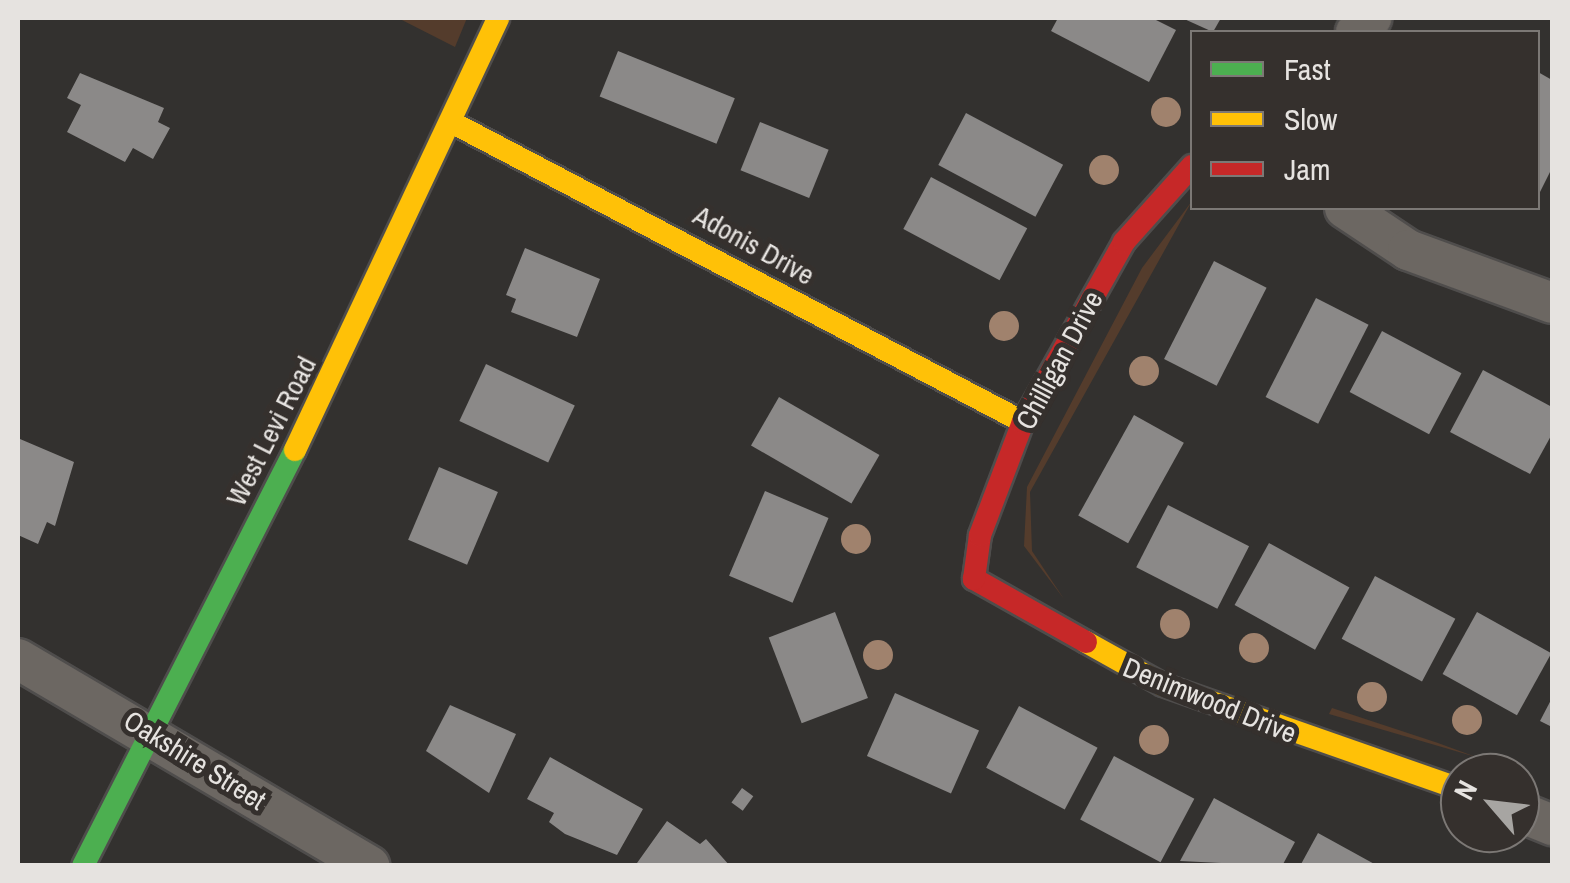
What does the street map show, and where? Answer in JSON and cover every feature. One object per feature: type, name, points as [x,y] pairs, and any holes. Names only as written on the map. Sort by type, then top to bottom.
[{"type":"street","name":"West Levi Road","points":[[83,866],[455,124],[498,18]]},
{"type":"street","name":"Adonis Drive","points":[[455,124],[1023,422]]},
{"type":"street","name":"Chilligan Drive","points":[[974,580],[980,535],[1023,422],[1124,242],[1190,168]]},
{"type":"street","points":[[1348,210],[1408,250],[1552,303]]},
{"type":"street","name":"Denimwood Drive","points":[[974,580],[1163,685],[1440,782]]},
{"type":"street","name":"Oakshire Street","points":[[18,659],[152,733],[370,866]]},
{"type":"shaded area","points":[[398,18],[467,18],[455,47]]},
{"type":"shaded area","points":[[1190,204],[1030,492],[1032,551],[1064,599],[1024,546],[1027,487],[1142,268]]},
{"type":"shaded area","points":[[1332,708],[1465,753],[1462,753],[1329,714]]},
{"type":"building","points":[[1058,18],[1152,18],[1176,30],[1149,82],[1051,31]]},
{"type":"building","points":[[1182,18],[1221,18],[1214,30]]},
{"type":"building","points":[[618,51],[735,98],[716,144],[600,96]]},
{"type":"building","points":[[80,73],[164,108],[158,122],[170,128],[153,159],[133,148],[125,162],[67,132],[81,105],[67,98]]},
{"type":"building","points":[[1540,73],[1552,80],[1552,168],[1540,192]]},
{"type":"building","points":[[966,113],[1063,165],[1035,217],[938,165]]},
{"type":"building","points":[[760,122],[829,150],[809,198],[741,170]]},
{"type":"building","points":[[931,177],[1027,228],[1000,280],[903,229]]},
{"type":"building","points":[[525,248],[600,279],[577,337],[511,312],[516,299],[506,295]]},
{"type":"building","points":[[1214,261],[1267,288],[1217,386],[1164,359]]},
{"type":"building","points":[[1316,298],[1369,325],[1318,424],[1266,397]]},
{"type":"building","points":[[1382,331],[1461,373],[1429,434],[1350,392]]},
{"type":"building","points":[[486,364],[575,405],[548,463],[459,421]]},
{"type":"building","points":[[1483,370],[1552,407],[1552,434],[1530,474],[1450,432]]},
{"type":"building","points":[[779,397],[879,455],[851,503],[751,445]]},
{"type":"building","points":[[1134,415],[1184,443],[1128,543],[1078,516]]},
{"type":"building","points":[[20,439],[74,462],[55,526],[47,522],[38,544],[18,535]]},
{"type":"building","points":[[439,467],[498,492],[467,565],[408,540]]},
{"type":"building","points":[[765,491],[829,518],[793,603],[729,576]]},
{"type":"building","points":[[1168,505],[1249,546],[1217,609],[1136,567]]},
{"type":"building","points":[[1269,543],[1349,588],[1315,650],[1235,605]]},
{"type":"building","points":[[1375,576],[1455,619],[1422,681],[1342,639]]},
{"type":"building","points":[[835,612],[868,698],[802,723],[769,637]]},
{"type":"building","points":[[1477,612],[1551,653],[1517,715],[1443,674]]},
{"type":"building","points":[[895,693],[979,730],[951,793],[867,756]]},
{"type":"building","points":[[1552,698],[1552,727],[1540,721]]},
{"type":"building","points":[[450,705],[516,734],[489,793],[426,751]]},
{"type":"building","points":[[1019,706],[1098,748],[1065,810],[986,768]]},
{"type":"building","points":[[1114,756],[1194,799],[1161,862],[1080,820]]},
{"type":"building","points":[[550,757],[643,809],[617,855],[565,834],[549,822],[554,813],[527,799]]},
{"type":"building","points":[[742,788],[753,796],[743,811],[731,803]]},
{"type":"building","points":[[1214,798],[1295,842],[1282,866],[1180,861]]},
{"type":"building","points":[[667,821],[700,844],[706,839],[730,866],[637,863]]},
{"type":"building","points":[[1318,833],[1378,866],[1300,866]]},
{"type":"traffic: fast","points":[[83,866],[295,450]]},
{"type":"traffic: slow","points":[[295,450],[498,18]]},
{"type":"traffic: slow","points":[[455,124],[1023,422]]},
{"type":"traffic: slow","points":[[1086,642],[1163,685],[1440,782]]},
{"type":"traffic: jam","points":[[1086,642],[974,579],[980,535],[1023,422],[1124,242],[1190,168]]}]
